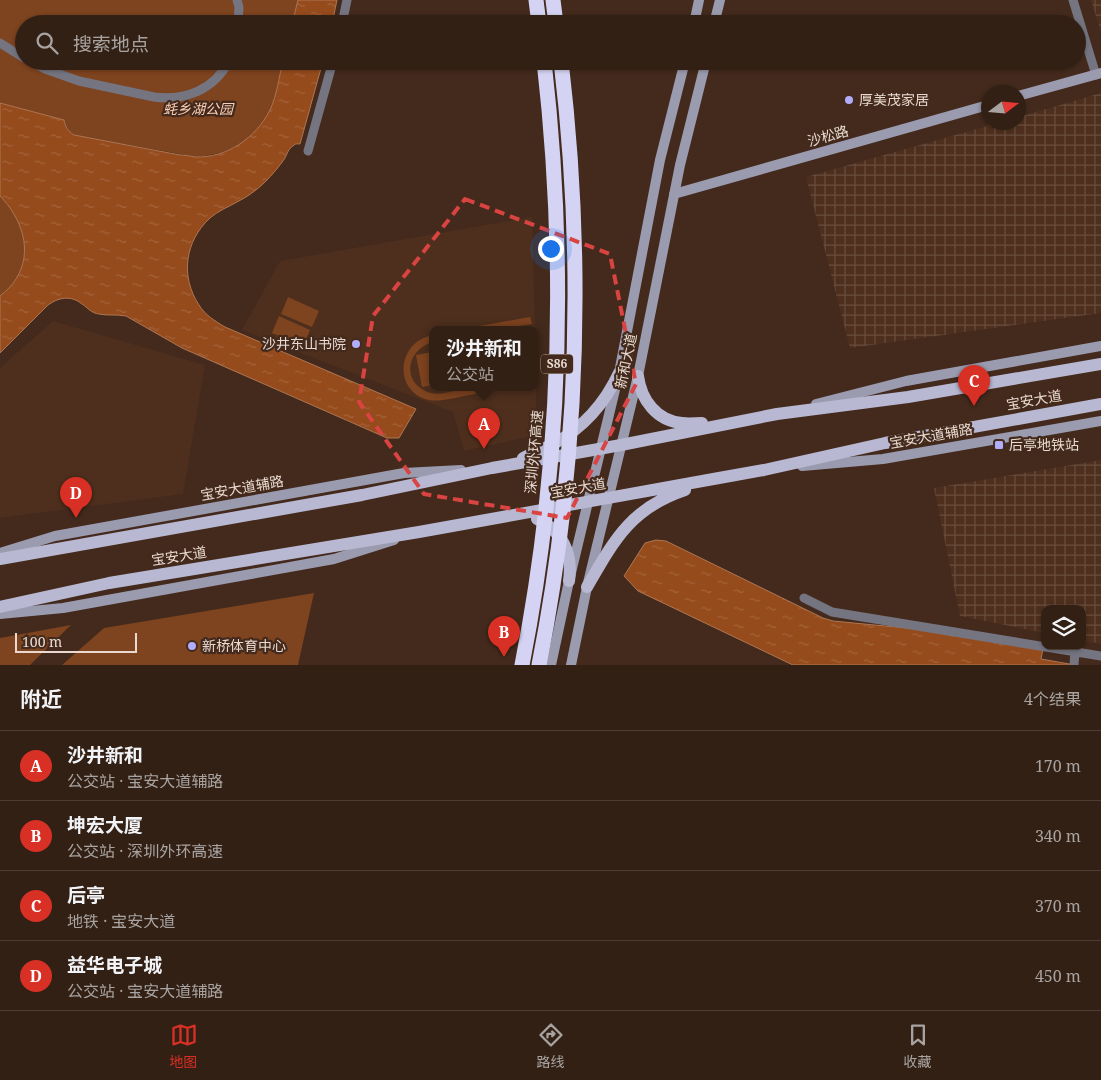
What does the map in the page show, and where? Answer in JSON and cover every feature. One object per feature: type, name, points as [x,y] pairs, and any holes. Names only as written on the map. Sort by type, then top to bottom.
[{"type":"highway","points":[[536,0],[538,15]]},
{"type":"highway","points":[[553,0],[555,15]]},
{"type":"highway","name":"深圳外环高速","points":[[522,665],[545,512],[554,419],[556,372],[557,231],[552,138],[545,70]]},
{"type":"highway","name":"S86","points":[[539,665],[551,599],[562,514],[571,420],[574,363],[575,278],[572,184],[562,70]]},
{"type":"main road","points":[[696,15],[699,0]]},
{"type":"main road","points":[[716,15],[720,0]]},
{"type":"main road","name":"新和大道","points":[[551,665],[619,372],[660,160],[683,70]]},
{"type":"main road","name":"新和大道","points":[[571,665],[638,376],[680,165],[704,70]]},
{"type":"main road","points":[[1026,94],[1098,74]]},
{"type":"main road","name":"沙松路","points":[[674,194],[981,107]]},
{"type":"main road","points":[[777,414],[906,381],[1101,346]]},
{"type":"main road","name":"宝安大道","points":[[0,559],[362,495],[492,468],[601,449],[777,414],[908,397],[1101,364]]},
{"type":"main road","points":[[508,465],[554,444],[577,428],[597,409],[606,397],[619,372]]},
{"type":"main road","points":[[638,376],[639,385],[646,401],[658,414],[666,418],[683,423],[732,423]]},
{"type":"main road","name":"宝安大道","points":[[0,608],[109,583],[515,515],[764,470],[885,443],[1101,404]]},
{"type":"main road","name":"宝安大道辅路","points":[[764,470],[883,459],[1101,420]]},
{"type":"main road","name":"宝安大道辅路","points":[[0,554],[55,536],[404,473],[492,468]]},
{"type":"main road","points":[[588,587],[616,540],[639,514],[676,493],[719,478]]},
{"type":"main road","points":[[515,515],[525,515],[544,522],[558,535],[564,543],[570,561],[569,581]]},
{"type":"main road","points":[[0,614],[63,608],[334,559],[419,532]]},
{"type":"street","points":[[237,0],[238,15]]},
{"type":"street","points":[[344,15],[347,0]]},
{"type":"street","points":[[1073,0],[1078,15]]},
{"type":"street","points":[[1086,38],[1098,74]]},
{"type":"street","points":[[0,43],[15,52]]},
{"type":"street","points":[[48,70],[79,82],[154,98],[175,98],[186,96],[205,88],[223,70]]},
{"type":"street","points":[[308,151],[330,70]]},
{"type":"street","points":[[804,598],[832,612],[1101,656]]},
{"type":"street","points":[[1074,665],[1075,651]]},
{"type":"highlighted area","points":[[465,199],[610,254],[636,384],[567,518],[424,494],[359,402],[373,316]]},
{"type":"shaded area","points":[[1091,0],[1101,0],[1101,32]]},
{"type":"shaded area","points":[[1101,93],[1101,313],[850,348],[806,177],[981,128],[981,130],[1026,130],[1026,115]]},
{"type":"shaded area","name":"沙井东山书院","points":[[532,217],[535,326],[429,326],[429,391],[536,391],[537,435],[464,451],[453,412],[242,330],[280,261]]},
{"type":"shaded area","points":[[53,321],[205,365],[183,494],[0,518],[0,368]]},
{"type":"shaded area","points":[[1101,460],[1101,644],[1086,641],[1086,605],[1041,605],[1041,632],[960,616],[934,488]]},
{"type":"green space","name":"蚝乡湖公园","points":[[0,0],[298,0],[294,15],[15,15],[15,70],[281,70],[276,92],[264,121],[249,138],[219,153],[196,157],[74,135],[67,129],[64,120],[0,103]]},
{"type":"green space","points":[[0,196],[19,224],[23,235],[24,257],[13,284],[0,296]]},
{"type":"green space","points":[[288,297],[319,311],[312,327],[281,314]]},
{"type":"green space","points":[[279,316],[310,330],[303,346],[272,333]]},
{"type":"green space","points":[[530,317],[532,324],[519,326],[479,326]]},
{"type":"green space","points":[[429,336],[429,344],[418,351],[413,357],[411,365],[410,372],[417,386],[425,391],[436,394],[454,391],[493,391],[446,400],[429,400],[417,395],[409,387],[405,378],[404,367],[406,357],[412,347],[421,339]]},
{"type":"green space","points":[[429,353],[429,386],[422,387],[416,355]]},
{"type":"green space","name":"新桥体育中心","points":[[314,593],[298,665],[62,665],[104,628]]},
{"type":"green space","points":[[71,625],[30,665],[0,665],[0,638]]},
{"type":"water","points":[[298,0],[337,0],[334,15],[294,15]]},
{"type":"water","points":[[281,70],[321,70],[300,144],[290,148],[278,168],[259,188],[216,213],[195,237],[188,259],[189,282],[193,294],[201,309],[210,318],[225,327],[416,409],[399,438],[387,438],[182,348],[126,316],[96,313],[78,301],[69,298],[60,299],[47,306],[0,353],[0,296],[16,279],[24,257],[24,246],[19,224],[0,196],[0,103],[64,120],[67,129],[74,135],[195,157],[218,154],[229,150],[249,137],[270,110]]},
{"type":"water","points":[[656,540],[666,541],[823,618],[833,621],[958,633],[1041,649],[1043,650],[1041,659],[1075,665],[793,665],[638,591],[624,576],[645,543]]},
{"type":"place","name":"厚美茂家居","points":[[849,100]]},
{"type":"place","name":"沙井东山书院","points":[[356,344]]},
{"type":"place","name":"后亭","points":[[974,406]]},
{"type":"place","name":"后亭地铁站","points":[[999,445]]},
{"type":"place","name":"沙井新和","points":[[484,449]]},
{"type":"place","name":"益华电子城","points":[[76,518]]},
{"type":"place","name":"新桥体育中心","points":[[192,646]]},
{"type":"place","name":"坤宏大厦","points":[[504,657]]}]
